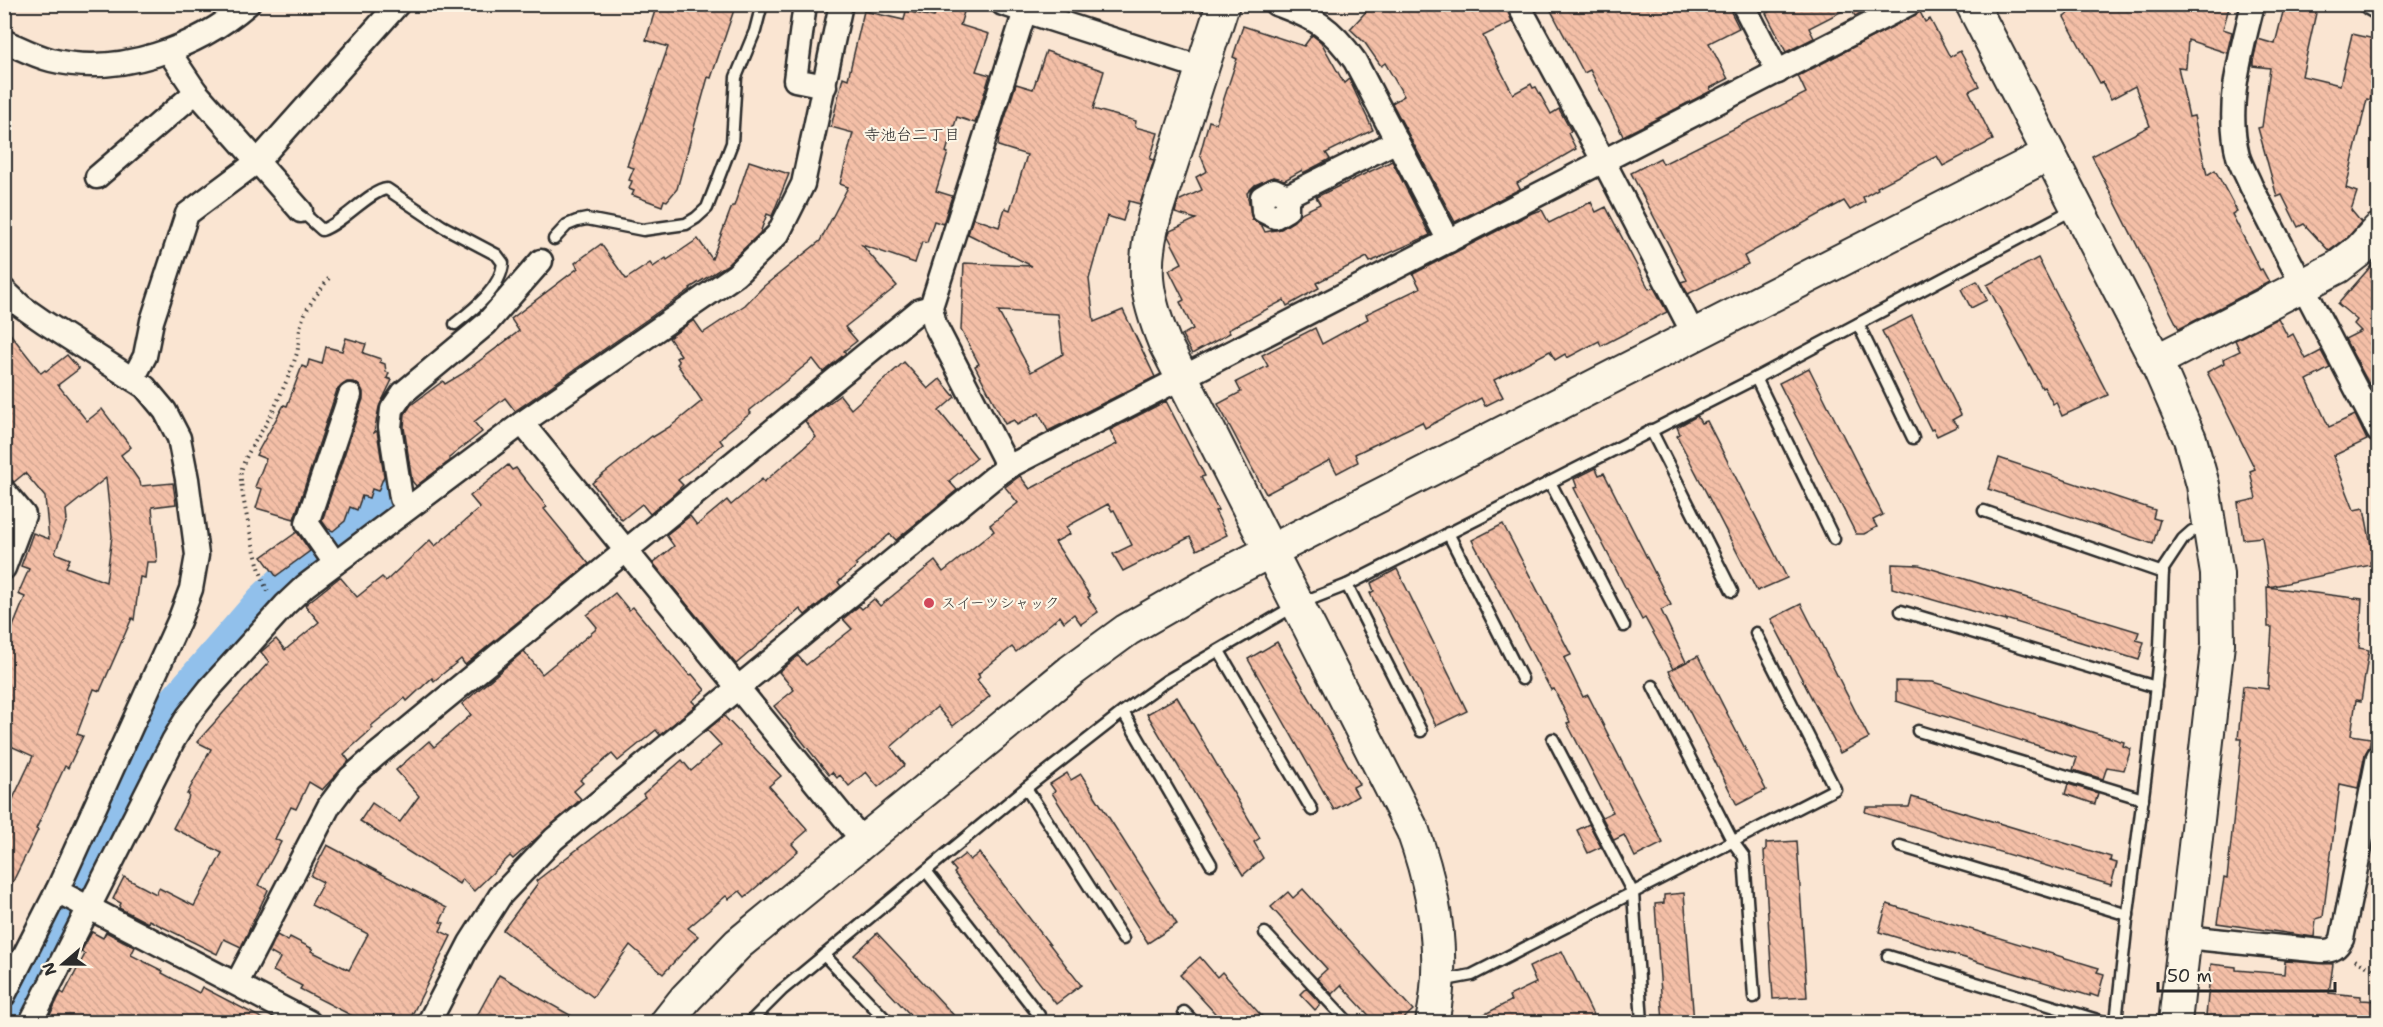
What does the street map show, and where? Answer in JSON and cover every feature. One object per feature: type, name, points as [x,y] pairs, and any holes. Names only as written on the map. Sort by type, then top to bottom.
[{"type":"street","points":[[4,41],[28,53],[51,60],[85,64],[129,60],[169,52],[189,43],[225,23],[248,4]]},
{"type":"street","points":[[134,379],[145,356],[152,321],[187,214],[258,161],[398,4]]},
{"type":"street","points":[[806,4],[795,80],[825,86]]},
{"type":"street","points":[[4,995],[73,899],[188,716],[285,604],[335,563],[522,423],[735,275],[778,234],[804,184],[841,4]]},
{"type":"street","points":[[1003,4],[1202,68]]},
{"type":"street","points":[[1223,4],[1148,241],[1145,267],[1148,292],[1155,319],[1182,378],[1400,801],[1420,850],[1431,889],[1436,922],[1437,981],[1432,1023]]},
{"type":"street","points":[[1276,4],[1322,23],[1341,41],[1355,61],[1449,242]]},
{"type":"street","points":[[1518,4],[1694,335]]},
{"type":"street","points":[[1743,4],[1778,72]]},
{"type":"street","points":[[429,1023],[470,943],[500,896],[554,839],[1008,467],[1910,4]]},
{"type":"street","points":[[1972,4],[2156,361],[2190,439],[2203,485],[2217,574],[2218,644],[2175,1023]]},
{"type":"street","points":[[2253,4],[2234,91],[2233,120],[2239,156],[2251,186],[2379,431]]},
{"type":"street","points":[[2371,4],[2379,8]]},
{"type":"street","points":[[1008,467],[935,325],[931,307],[1025,11]]},
{"type":"street","points":[[169,52],[196,92],[302,211]]},
{"type":"street","points":[[97,177],[196,92]]},
{"type":"street","points":[[1287,196],[1397,141]]},
{"type":"street","points":[[667,1023],[686,998],[738,944],[1071,671],[1127,630],[1212,581],[2049,154]]},
{"type":"street","points":[[2156,361],[2338,267],[2360,250],[2379,230]]},
{"type":"street","points":[[409,507],[401,498],[390,427],[392,409],[403,393],[486,324],[540,261]]},
{"type":"street","points":[[4,290],[21,306],[44,322],[145,387],[165,411],[179,438],[197,555],[191,589],[73,899],[31,1023]]},
{"type":"street","points":[[237,983],[329,806],[350,778],[920,310],[931,307]]},
{"type":"street","points":[[335,563],[307,523],[350,396]]},
{"type":"street","points":[[522,423],[863,841]]},
{"type":"street","points":[[4,491],[24,515],[4,568]]},
{"type":"street","points":[[2185,937],[2322,951],[2331,951],[2338,946],[2342,939],[2379,757]]},
{"type":"street","points":[[73,899],[237,983],[309,1023]]},
{"type":"lane","points":[[554,239],[567,225],[577,221],[587,219],[643,230],[686,224],[707,208],[732,143],[736,77],[755,31],[762,4]]},
{"type":"lane","points":[[302,211],[322,230],[342,220],[377,192],[387,189],[442,226],[496,255],[503,263],[503,271],[475,308],[455,324]]},
{"type":"lane","points":[[750,1023],[782,990],[1026,788],[1166,681],[1298,604],[1347,585],[1756,378],[2077,207]]},
{"type":"lane","points":[[1858,324],[1913,438]]},
{"type":"lane","points":[[1756,378],[1834,539]]},
{"type":"lane","points":[[1652,430],[1732,591]]},
{"type":"lane","points":[[1550,482],[1624,626]]},
{"type":"lane","points":[[1984,511],[2163,573]]},
{"type":"lane","points":[[2116,1023],[2156,687],[2163,569],[2183,539],[2192,531],[2211,527]]},
{"type":"lane","points":[[1448,533],[1522,678]]},
{"type":"lane","points":[[1347,585],[1421,731]]},
{"type":"lane","points":[[1901,611],[2156,687]]},
{"type":"lane","points":[[1437,981],[1472,975],[1834,789],[1756,633]]},
{"type":"lane","points":[[1219,651],[1312,810]]},
{"type":"lane","points":[[1653,686],[1733,842],[1744,857],[1754,997]]},
{"type":"lane","points":[[1123,712],[1211,864]]},
{"type":"lane","points":[[1917,731],[2143,799]]},
{"type":"lane","points":[[1554,739],[1633,893],[1642,1023]]},
{"type":"lane","points":[[1026,788],[1123,939]]},
{"type":"lane","points":[[1900,846],[2128,915]]},
{"type":"lane","points":[[926,872],[1039,1015]]},
{"type":"lane","points":[[1265,933],[1348,1023]]},
{"type":"lane","points":[[824,955],[888,1023]]},
{"type":"lane","points":[[1888,956],[2104,1023]]},
{"type":"lane","points":[[1184,1012],[1194,1023]]},
{"type":"path","points":[[265,589],[261,580],[252,530],[244,508],[241,473],[249,453],[272,413],[296,356],[301,340],[301,323],[305,313],[328,278]]},
{"type":"building","points":[[657,4],[736,4],[711,78],[708,77],[677,189],[667,201],[664,200],[662,206],[632,195],[634,191],[629,189],[632,181],[629,180],[634,168],[627,166],[668,47],[646,40]]},
{"type":"building","points":[[938,4],[964,12],[960,25],[989,34],[976,71],[990,75],[975,123],[957,117],[936,191],[952,196],[943,224],[934,221],[927,243],[922,242],[915,263],[862,245],[897,286],[845,327],[857,341],[823,372],[813,359],[727,432],[720,440],[723,444],[678,480],[683,485],[674,494],[650,514],[642,504],[622,520],[592,483],[652,436],[671,426],[702,401],[677,364],[679,362],[676,358],[681,355],[669,338],[694,320],[703,333],[745,305],[764,286],[820,241],[848,187],[840,184],[853,133],[831,127],[843,77],[848,79],[864,11],[904,20],[906,11],[934,17]]},
{"type":"building","points":[[1373,4],[1505,4],[1512,22],[1483,36],[1513,94],[1531,84],[1533,88],[1536,87],[1551,114],[1559,109],[1571,131],[1568,133],[1576,149],[1517,183],[1520,189],[1455,222],[1392,103],[1404,96],[1385,63],[1381,66],[1365,43],[1350,29]]},
{"type":"building","points":[[1534,4],[1727,4],[1739,28],[1709,43],[1728,79],[1710,88],[1711,91],[1623,136],[1590,70],[1584,73],[1548,5],[1537,10]]},
{"type":"building","points":[[1784,4],[1878,4],[1855,16],[1850,7],[1809,28],[1814,38],[1786,52],[1766,13]]},
{"type":"building","points":[[2082,4],[2230,4],[2223,29],[2232,32],[2227,53],[2188,40],[2186,68],[2178,67],[2189,117],[2194,116],[2207,175],[2215,170],[2237,211],[2232,214],[2260,270],[2262,269],[2269,282],[2179,329],[2092,156],[2150,126],[2135,86],[2111,99],[2102,82],[2100,83],[2064,17]]},
{"type":"building","points":[[2285,4],[2318,4],[2302,76],[2340,85],[2352,34],[2379,40],[2379,80],[2375,79],[2370,100],[2367,99],[2346,188],[2357,192],[2351,210],[2361,222],[2348,237],[2329,251],[2304,224],[2298,227],[2282,195],[2277,197],[2258,128],[2262,127],[2270,68],[2253,66],[2253,61],[2258,39],[2275,44]]},
{"type":"building","points":[[1920,12],[1925,22],[1930,19],[1950,57],[1960,51],[1979,86],[1969,91],[1993,140],[1943,166],[1937,156],[1877,187],[1878,189],[1863,197],[1865,202],[1850,210],[1844,201],[1744,256],[1748,264],[1688,294],[1681,282],[1687,280],[1631,173],[1660,158],[1663,164],[1806,93],[1798,76]]},
{"type":"building","points":[[1243,26],[1304,46],[1312,35],[1321,42],[1344,83],[1349,79],[1373,130],[1326,153],[1330,159],[1303,173],[1302,170],[1285,180],[1273,177],[1255,185],[1247,193],[1252,219],[1262,226],[1265,232],[1281,229],[1294,221],[1299,214],[1320,204],[1316,197],[1392,161],[1430,235],[1370,262],[1367,257],[1316,283],[1319,288],[1287,306],[1284,300],[1228,330],[1230,333],[1192,354],[1182,335],[1193,329],[1180,302],[1184,300],[1169,270],[1182,263],[1168,236],[1170,231],[1196,219],[1175,213],[1178,201],[1202,190],[1196,177],[1207,171],[1200,154],[1209,121],[1216,123],[1237,59],[1233,57]]},
{"type":"building","points":[[1046,51],[1104,71],[1093,109],[1136,121],[1135,127],[1158,133],[1150,159],[1154,160],[1140,204],[1129,201],[1123,221],[1107,216],[1089,279],[1094,322],[1123,310],[1155,377],[1048,431],[1039,413],[1017,425],[1014,420],[1005,424],[975,366],[979,364],[961,330],[964,263],[1032,266],[968,234],[973,218],[999,227],[1005,208],[1010,210],[1027,155],[998,146],[999,137],[1016,84],[1033,89]],"holes":[[[998,311],[1058,314],[1063,354],[1031,372]]]},
{"type":"building","points":[[749,161],[789,174],[772,216],[767,214],[760,233],[727,265],[690,288],[515,411],[505,398],[474,422],[482,432],[449,458],[451,460],[416,486],[412,481],[404,427],[405,414],[411,405],[443,381],[445,384],[462,374],[519,331],[511,319],[578,268],[575,263],[601,244],[626,279],[650,263],[653,267],[666,258],[667,260],[698,239],[712,259],[732,206],[734,206]]},
{"type":"building","points":[[1591,202],[1596,212],[1606,207],[1649,289],[1654,288],[1667,312],[1601,346],[1599,341],[1567,358],[1565,354],[1555,360],[1550,351],[1494,380],[1503,397],[1485,406],[1481,398],[1425,428],[1422,422],[1355,454],[1358,462],[1337,473],[1330,460],[1266,494],[1218,404],[1241,392],[1236,382],[1268,366],[1262,355],[1315,328],[1322,344],[1368,319],[1366,314],[1420,288],[1413,274],[1532,213],[1542,210],[1549,223]]},
{"type":"building","points":[[2379,257],[2379,392],[2369,384],[2345,339],[2361,331],[2354,324],[2357,320],[2338,304]]},
{"type":"building","points":[[2038,258],[2108,395],[2062,416],[2056,402],[2053,404],[2044,387],[2042,388],[1987,285]]},
{"type":"building","points":[[1977,281],[1987,300],[1971,308],[1961,289]]},
{"type":"building","points":[[1912,316],[1961,415],[1952,420],[1958,426],[1937,436],[1933,429],[1931,430],[1882,331]]},
{"type":"building","points":[[2278,318],[2288,337],[2293,334],[2306,359],[2321,351],[2330,368],[2307,380],[2329,427],[2355,415],[2367,440],[2333,456],[2354,510],[2364,508],[2374,561],[2370,562],[2371,565],[2269,587],[2262,537],[2243,539],[2238,503],[2256,499],[2250,471],[2255,469],[2207,372],[2224,363],[2223,359],[2240,351],[2235,340]]},
{"type":"building","points":[[4,326],[41,373],[67,355],[79,369],[58,385],[87,421],[102,409],[131,447],[121,455],[141,486],[173,483],[176,504],[152,507],[157,562],[147,562],[145,578],[140,577],[134,620],[132,618],[100,691],[94,689],[77,734],[83,736],[68,768],[65,766],[36,829],[38,830],[4,900],[4,818],[33,756],[4,743],[4,627],[12,629],[25,597],[18,594],[29,569],[21,566],[33,533],[49,539],[45,497],[25,473],[14,482],[4,472]],"holes":[[[106,478],[112,536],[106,582],[66,567],[70,559],[55,553],[67,520],[66,510]]]},
{"type":"building","points":[[346,338],[366,344],[363,353],[381,359],[380,362],[385,364],[386,372],[389,373],[387,378],[392,380],[379,407],[374,433],[377,431],[384,476],[378,491],[372,489],[369,498],[362,496],[357,510],[350,507],[345,521],[333,531],[328,529],[322,521],[363,399],[360,386],[354,382],[347,382],[337,390],[294,519],[256,508],[262,489],[255,487],[266,459],[256,455],[284,405],[287,406],[302,366],[307,368],[309,360],[322,364],[326,347],[342,351]]},
{"type":"building","points":[[904,362],[928,389],[940,379],[955,397],[939,411],[977,458],[949,481],[957,490],[896,540],[890,534],[838,582],[841,586],[805,615],[800,609],[736,664],[653,563],[674,546],[666,535],[690,516],[697,525],[727,500],[731,505],[762,479],[764,482],[816,437],[805,421],[840,395],[851,409]]},
{"type":"building","points":[[1809,368],[1883,515],[1873,520],[1877,527],[1864,534],[1856,534],[1779,383]]},
{"type":"building","points":[[1166,401],[1205,476],[1201,477],[1218,510],[1215,511],[1227,535],[1197,550],[1190,537],[1123,571],[1113,554],[1132,545],[1114,510],[1112,511],[1108,504],[1066,527],[1070,534],[1055,542],[1098,612],[1081,624],[1074,614],[1064,622],[1060,616],[1016,652],[1012,647],[978,674],[980,677],[977,680],[990,696],[953,726],[937,707],[891,747],[905,765],[878,787],[866,772],[849,786],[840,775],[837,778],[832,772],[829,775],[774,706],[794,690],[779,672],[798,656],[806,665],[852,629],[843,619],[859,606],[862,609],[874,599],[880,606],[935,561],[943,572],[994,531],[990,525],[1018,503],[1005,487],[1017,478],[1020,476],[1030,489],[1117,444],[1110,430]]},
{"type":"building","points":[[1697,416],[1701,423],[1707,421],[1787,578],[1757,591],[1677,436],[1680,434],[1677,427]]},
{"type":"building","points":[[1999,458],[2155,510],[2153,518],[2160,520],[2153,544],[1988,489]]},
{"type":"building","points":[[508,465],[512,470],[516,468],[547,507],[544,509],[589,564],[465,665],[461,659],[434,681],[432,678],[407,701],[405,698],[371,726],[373,728],[344,754],[349,761],[322,790],[309,782],[296,809],[291,807],[275,839],[281,842],[258,885],[268,890],[241,947],[224,939],[217,954],[149,920],[148,923],[119,908],[121,903],[113,899],[124,877],[156,894],[159,888],[194,906],[222,853],[173,828],[188,799],[189,794],[187,794],[211,749],[197,742],[269,662],[261,652],[276,639],[285,650],[319,622],[305,605],[340,577],[357,597],[382,577],[386,581],[430,540],[435,546],[480,508],[470,496]]},
{"type":"building","points":[[1596,468],[1599,475],[1604,473],[1671,605],[1661,610],[1686,662],[1673,669],[1645,618],[1642,620],[1574,488],[1577,487],[1574,479]]},
{"type":"building","points":[[1503,524],[1571,655],[1564,658],[1583,697],[1588,695],[1663,843],[1635,857],[1624,835],[1614,840],[1602,817],[1613,812],[1567,723],[1570,722],[1554,689],[1551,690],[1472,540]]},
{"type":"building","points":[[297,532],[310,551],[276,576],[262,557]]},
{"type":"building","points":[[1892,564],[1919,565],[2139,632],[2136,640],[2144,642],[2139,660],[2006,619],[2006,621],[1892,588]]},
{"type":"building","points":[[1397,569],[1467,711],[1436,726],[1370,593],[1374,591],[1371,583]]},
{"type":"building","points":[[2267,587],[2362,599],[2359,648],[2369,650],[2361,701],[2356,700],[2351,735],[2371,738],[2358,788],[2340,784],[2323,917],[2316,919],[2314,937],[2217,923],[2224,878],[2227,879],[2242,739],[2238,739],[2243,686],[2268,689],[2272,627],[2268,627]]},
{"type":"building","points":[[615,593],[629,610],[633,607],[690,676],[692,674],[705,690],[692,701],[696,705],[660,735],[656,730],[618,761],[612,754],[580,780],[583,783],[574,791],[581,799],[513,859],[510,856],[474,891],[462,879],[459,884],[360,821],[372,803],[400,822],[419,796],[396,770],[429,741],[434,747],[471,715],[462,704],[524,651],[542,674],[595,630],[597,627],[587,615]]},
{"type":"building","points":[[1801,604],[1869,738],[1840,753],[1771,619]]},
{"type":"building","points":[[1277,642],[1359,784],[1353,787],[1358,796],[1334,810],[1248,659]]},
{"type":"building","points":[[1698,656],[1766,790],[1737,805],[1669,671]]},
{"type":"building","points":[[1896,681],[1933,682],[2124,742],[2123,746],[2131,749],[2124,770],[2107,767],[2103,779],[2073,770],[2077,758],[1896,701]]},
{"type":"building","points":[[1177,697],[1260,838],[1254,842],[1263,858],[1243,875],[1147,714]]},
{"type":"building","points":[[724,716],[781,776],[769,786],[808,830],[792,844],[798,851],[745,897],[740,891],[729,899],[726,896],[688,928],[698,936],[663,974],[630,945],[593,997],[503,930],[538,883],[536,881],[645,797],[643,794],[682,760],[691,771],[721,745],[707,730]]},
{"type":"building","points":[[1067,773],[1071,780],[1081,774],[1177,924],[1148,943],[1052,793],[1055,791],[1050,784]]},
{"type":"building","points":[[2068,784],[2098,793],[2095,804],[2065,794]]},
{"type":"building","points":[[1912,797],[2111,857],[2110,861],[2117,863],[2111,885],[1865,812],[1866,807],[1909,807]]},
{"type":"building","points":[[1589,824],[1601,847],[1588,853],[1577,830]]},
{"type":"building","points":[[1797,841],[1807,997],[1773,999],[1764,851],[1766,843]]},
{"type":"building","points":[[327,845],[447,908],[440,922],[444,923],[440,931],[451,936],[408,1023],[366,1023],[300,989],[302,986],[273,971],[280,958],[269,952],[277,935],[288,941],[290,937],[313,949],[311,951],[349,970],[368,934],[311,905],[323,882],[311,876]]},
{"type":"building","points":[[979,853],[1081,985],[1056,1004],[954,873],[956,871],[951,865],[965,854],[970,860]]},
{"type":"building","points":[[1303,889],[1413,1010],[1399,1023],[1376,1023],[1341,985],[1332,994],[1317,978],[1327,969],[1271,907],[1288,892],[1293,898]]},
{"type":"building","points":[[1684,893],[1694,1023],[1663,1023],[1655,904],[1664,903],[1664,895]]},
{"type":"building","points":[[1887,904],[2099,968],[2097,972],[2104,974],[2098,997],[1879,932]]},
{"type":"building","points":[[92,932],[103,938],[106,932],[135,947],[131,955],[163,971],[162,973],[199,993],[202,987],[271,1023],[64,1023],[50,1015],[61,992],[64,994],[85,954],[81,952]]},
{"type":"building","points":[[877,933],[961,1023],[918,1023],[854,955]]},
{"type":"building","points":[[1562,951],[1597,1023],[1467,1023],[1511,1001],[1509,996],[1536,983],[1529,967]]},
{"type":"building","points":[[1200,957],[1217,977],[1222,972],[1268,1023],[1224,1023],[1180,975]]},
{"type":"building","points":[[2285,961],[2333,964],[2329,993],[2361,996],[2361,1000],[2379,1001],[2379,1023],[2260,1023],[2206,1016],[2211,964],[2236,967],[2236,970],[2284,974]]},
{"type":"building","points":[[499,975],[584,1023],[473,1023]]},
{"type":"building","points":[[1306,988],[1321,1004],[1315,1010],[1300,994]]},
{"type":"waterway","points":[[14,1022],[176,707],[266,603],[317,555],[387,496]]},
{"type":"place","name":"スイーツシャック","points":[[929,603]]},
{"type":"district","name":"寺池台二丁目","points":[[912,134]]}]
